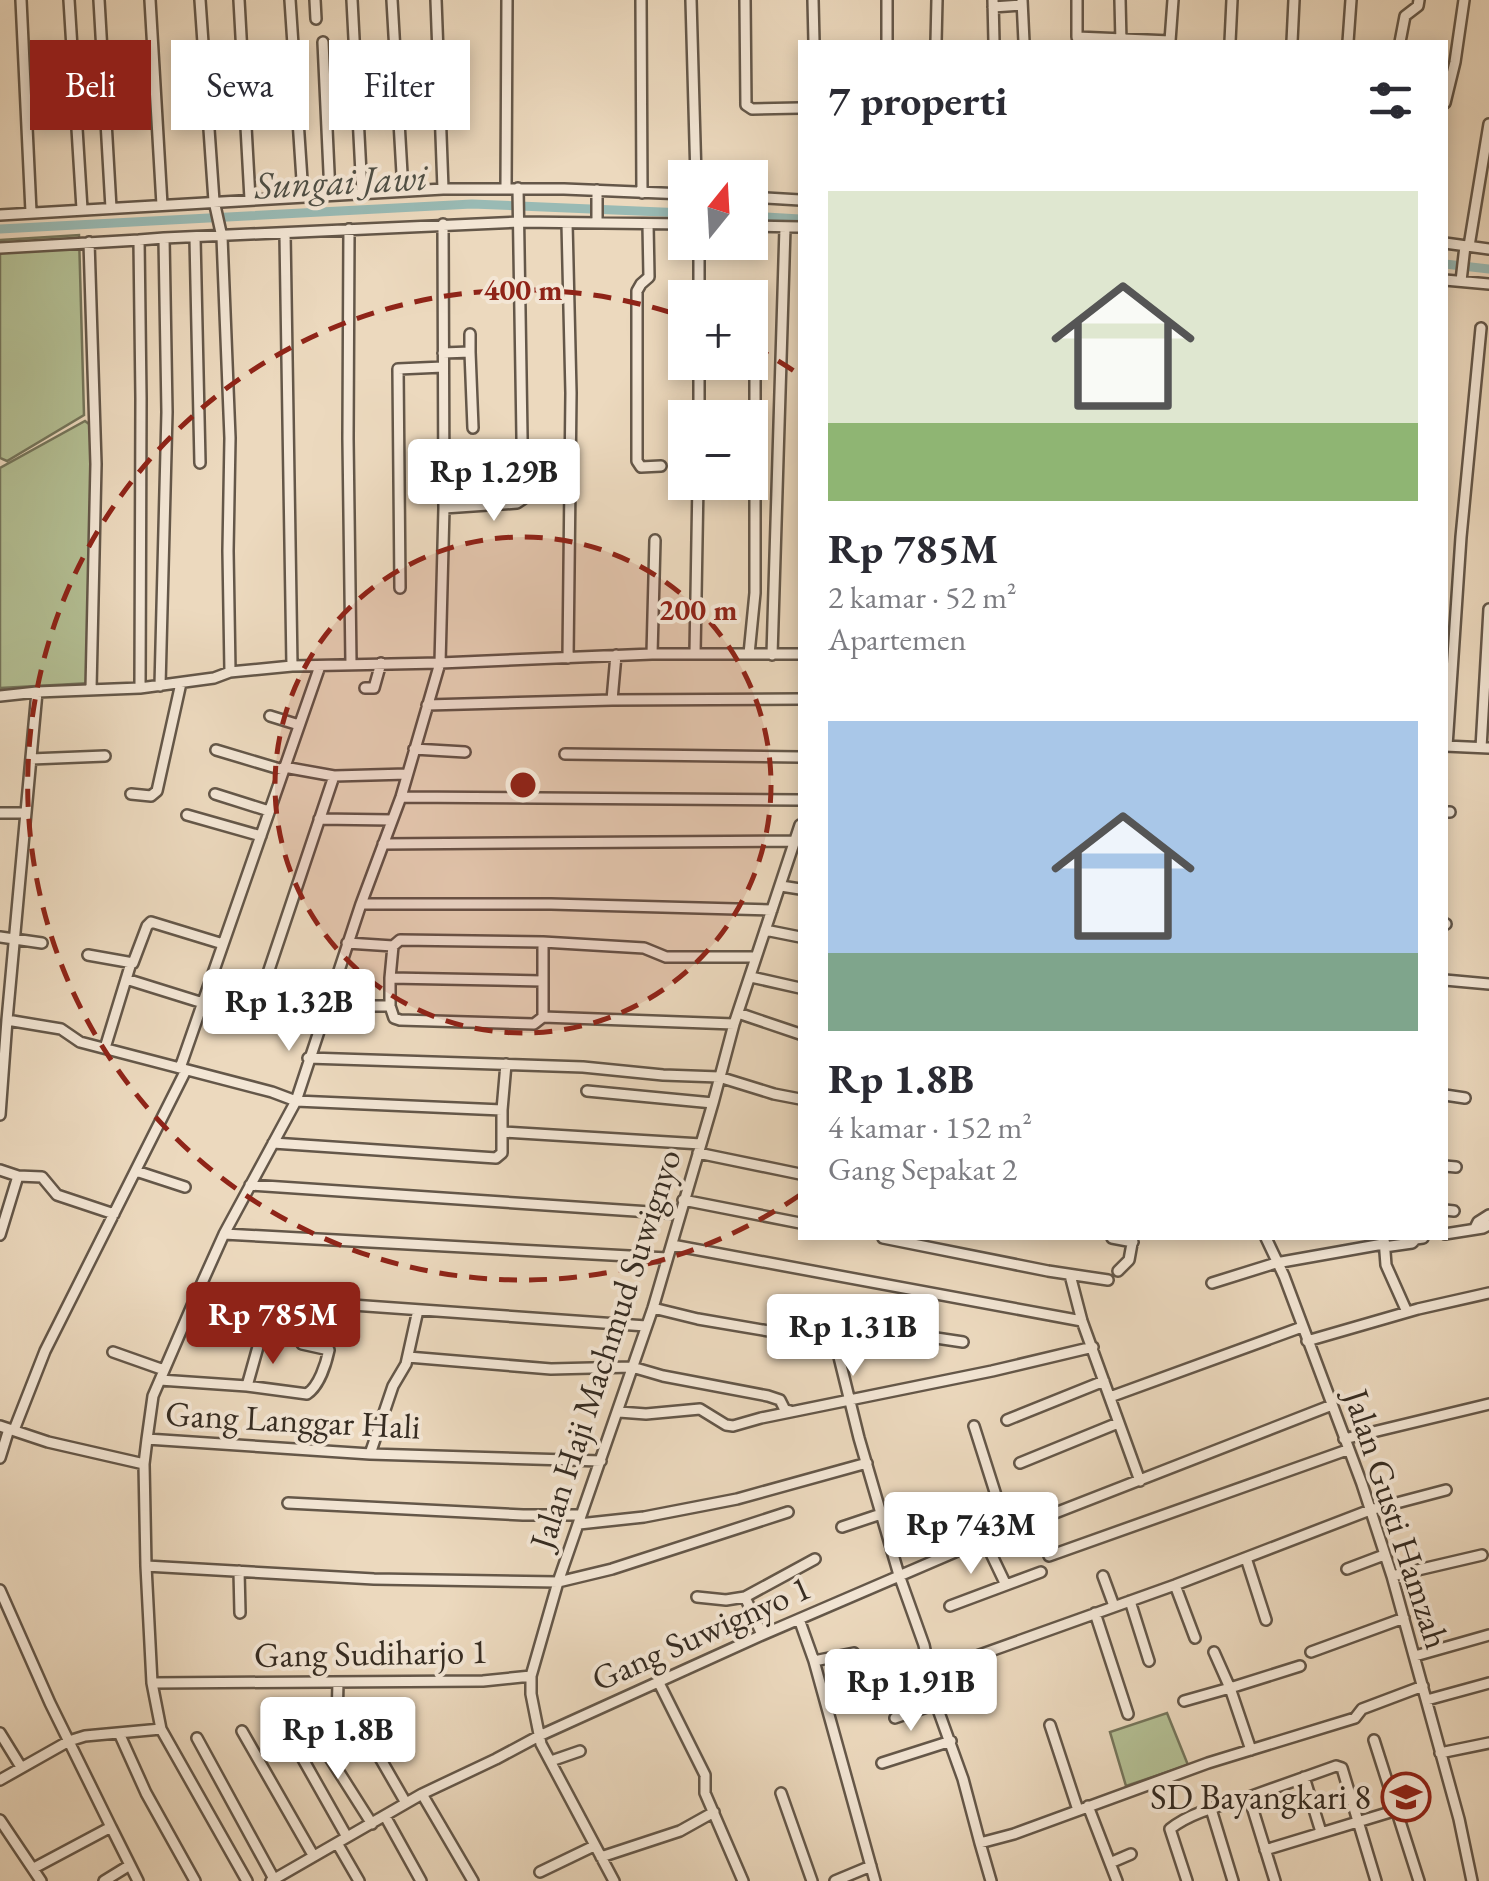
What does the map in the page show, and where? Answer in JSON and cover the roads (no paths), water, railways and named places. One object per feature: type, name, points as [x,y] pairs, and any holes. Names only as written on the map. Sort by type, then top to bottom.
[{"type":"street","points":[[21,0],[32,212]]},
{"type":"street","points":[[69,0],[82,209]]},
{"type":"street","points":[[99,0],[111,208]]},
{"type":"street","points":[[150,0],[162,205]]},
{"type":"street","points":[[200,0],[215,206],[222,235],[230,438],[230,672]]},
{"type":"street","points":[[239,0],[250,199]]},
{"type":"street","points":[[290,0],[304,195]]},
{"type":"street","points":[[315,0],[316,19]]},
{"type":"street","points":[[352,0],[362,192]]},
{"type":"street","points":[[392,0],[402,191]]},
{"type":"street","points":[[436,0],[443,189]]},
{"type":"street","points":[[506,188],[507,0]]},
{"type":"street","points":[[641,0],[642,193]]},
{"type":"street","points":[[691,0],[695,160]]},
{"type":"street","points":[[745,0],[746,105],[798,108]]},
{"type":"street","points":[[813,0],[814,40]]},
{"type":"street","points":[[886,40],[887,0]]},
{"type":"street","points":[[936,40],[937,0]]},
{"type":"street","points":[[1077,0],[1077,37],[1109,40]]},
{"type":"street","points":[[1120,0],[1120,40]]},
{"type":"street","points":[[1170,40],[1173,0]]},
{"type":"street","points":[[1230,40],[1232,0]]},
{"type":"street","points":[[1292,40],[1294,0]]},
{"type":"street","points":[[1348,40],[1351,0]]},
{"type":"street","points":[[1400,40],[1406,16],[1420,0]]},
{"type":"street","points":[[1448,91],[1464,0]]},
{"type":"street","points":[[994,40],[993,3],[1022,3],[1024,40]]},
{"type":"street","points":[[324,42],[330,194]]},
{"type":"street","points":[[1461,279],[1489,124]]},
{"type":"street","points":[[0,215],[162,205],[215,206],[250,199],[443,189],[668,194]]},
{"type":"street","points":[[444,508],[518,503],[523,499],[519,192]]},
{"type":"street","points":[[597,195],[597,222]]},
{"type":"street","points":[[768,198],[798,200]]},
{"type":"street","points":[[0,248],[519,218],[567,223],[668,224]]},
{"type":"street","points":[[567,223],[571,393],[568,658]]},
{"type":"street","points":[[146,1439],[153,1396],[196,1294],[296,1101],[401,797],[440,663],[444,508],[442,224]]},
{"type":"street","points":[[648,224],[650,277],[637,291],[637,461],[641,466],[661,466]]},
{"type":"street","points":[[768,227],[798,227]]},
{"type":"street","points":[[348,228],[351,664]]},
{"type":"street","points":[[772,655],[784,228]]},
{"type":"street","points":[[285,234],[292,666]]},
{"type":"street","points":[[160,686],[167,412],[164,238]]},
{"type":"street","points":[[196,238],[200,463]]},
{"type":"street","points":[[139,240],[140,688]]},
{"type":"street","points":[[89,242],[96,464],[91,689]]},
{"type":"street","points":[[1448,244],[1466,250],[1489,249]]},
{"type":"street","points":[[1448,280],[1489,284]]},
{"type":"street","points":[[1448,718],[1480,328]]},
{"type":"street","points":[[470,334],[472,428]]},
{"type":"street","points":[[443,353],[470,352]]},
{"type":"street","points":[[400,588],[398,370],[443,367]]},
{"type":"street","points":[[749,654],[755,592],[756,380]]},
{"type":"street","points":[[1474,398],[1489,400]]},
{"type":"street","points":[[444,471],[461,475],[499,473]]},
{"type":"street","points":[[695,653],[698,500]]},
{"type":"street","points":[[652,654],[654,540]]},
{"type":"street","points":[[1448,746],[1485,748],[1489,609]]},
{"type":"street","points":[[0,696],[160,686],[230,672],[292,666],[652,654],[798,654]]},
{"type":"street","points":[[612,700],[616,655]]},
{"type":"street","points":[[365,688],[374,688],[382,664]]},
{"type":"street","points":[[0,1458],[8,1428],[183,1069],[320,666]]},
{"type":"street","points":[[131,794],[151,796],[157,792],[181,682]]},
{"type":"street","points":[[0,1116],[37,692]]},
{"type":"street","points":[[427,705],[798,699]]},
{"type":"street","points":[[270,716],[299,725]]},
{"type":"street","points":[[414,749],[465,752]]},
{"type":"street","points":[[216,750],[283,769],[334,776],[408,774]]},
{"type":"street","points":[[565,754],[798,758]]},
{"type":"street","points":[[31,759],[106,756]]},
{"type":"street","points":[[267,976],[334,776]]},
{"type":"street","points":[[214,794],[269,811]]},
{"type":"street","points":[[401,797],[798,800]]},
{"type":"street","points":[[0,814],[26,813]]},
{"type":"street","points":[[187,815],[261,836]]},
{"type":"street","points":[[320,819],[392,820]]},
{"type":"street","name":"Jalan Haji Machmud Suwignyo","points":[[614,1881],[539,1736],[530,1676],[558,1582],[653,1308],[734,1024],[798,830]]},
{"type":"street","points":[[383,844],[794,841]]},
{"type":"street","points":[[781,886],[798,889]]},
{"type":"street","points":[[361,904],[772,910]]},
{"type":"street","points":[[105,1048],[146,926],[151,922],[224,944]]},
{"type":"street","points":[[765,930],[798,937]]},
{"type":"street","points":[[0,938],[42,944]]},
{"type":"street","points":[[734,1024],[543,1016],[534,1024],[400,1020],[394,1018],[390,1006],[393,946],[400,940],[543,942],[644,948],[666,956],[756,957]]},
{"type":"street","points":[[543,942],[543,1016]]},
{"type":"street","points":[[348,943],[393,946]]},
{"type":"street","points":[[88,956],[131,963]]},
{"type":"street","points":[[751,977],[798,988]]},
{"type":"street","points":[[390,978],[542,981]]},
{"type":"street","points":[[126,979],[203,1003]]},
{"type":"street","points":[[1448,980],[1489,984]]},
{"type":"street","points":[[326,1006],[390,1006]]},
{"type":"street","points":[[738,1013],[798,1033]]},
{"type":"street","points":[[7,1020],[61,1029],[75,1040],[296,1101],[502,1110]]},
{"type":"street","points":[[308,1058],[584,1067],[719,1076],[798,1099]]},
{"type":"street","points":[[273,1143],[496,1158],[502,1153],[506,1064]]},
{"type":"street","points":[[587,1091],[713,1102]]},
{"type":"street","points":[[1448,1096],[1466,1098]]},
{"type":"street","points":[[503,1132],[699,1148],[798,1173]]},
{"type":"street","points":[[0,1170],[42,1177],[56,1195],[114,1214]]},
{"type":"street","points":[[136,1171],[185,1187]]},
{"type":"street","points":[[0,1235],[18,1176]]},
{"type":"street","points":[[250,1185],[680,1214]]},
{"type":"street","points":[[683,1200],[798,1223]]},
{"type":"street","points":[[227,1203],[238,1208]]},
{"type":"street","points":[[1476,1228],[1478,1222],[1489,1216]]},
{"type":"street","points":[[1448,1233],[1489,1224]]},
{"type":"street","points":[[224,1234],[667,1258]]},
{"type":"street","points":[[893,1240],[1108,1280]]},
{"type":"street","points":[[1118,1271],[1129,1260],[1133,1240]]},
{"type":"street","name":"Jalan Gusti Hamzah","points":[[1267,1240],[1362,1484],[1392,1576],[1459,1819],[1472,1881]]},
{"type":"street","points":[[1212,1284],[1276,1263],[1385,1241],[1416,1240]]},
{"type":"street","points":[[1385,1241],[1386,1265],[1407,1312]]},
{"type":"street","points":[[672,1244],[1082,1322]]},
{"type":"street","points":[[1070,1275],[1082,1322],[1140,1481]]},
{"type":"street","points":[[1307,1341],[1489,1293]]},
{"type":"street","points":[[196,1294],[646,1326]]},
{"type":"street","points":[[653,1308],[832,1342],[858,1342],[876,1328],[963,1342]]},
{"type":"street","points":[[370,1454],[392,1386],[408,1357],[418,1310]]},
{"type":"street","points":[[1110,1396],[1302,1327]]},
{"type":"street","points":[[247,1386],[261,1336]]},
{"type":"street","points":[[832,1342],[991,1881]]},
{"type":"street","points":[[113,1352],[162,1375],[307,1394],[312,1392],[329,1350],[302,1344]]},
{"type":"street","points":[[619,1412],[700,1409],[732,1426],[1093,1347]]},
{"type":"street","points":[[408,1357],[552,1370],[632,1367],[768,1396],[792,1411]]},
{"type":"street","points":[[1006,1420],[1104,1382]]},
{"type":"street","points":[[1049,1556],[1346,1444],[1489,1404]]},
{"type":"street","name":"Gang Suwignyo 1","points":[[273,1880],[422,1794],[762,1635],[899,1575],[1332,1405]]},
{"type":"street","points":[[1020,1464],[1118,1423]]},
{"type":"street","points":[[974,1426],[1008,1533]]},
{"type":"street","points":[[8,1428],[48,1442],[144,1464]]},
{"type":"street","name":"Gang Langgar Hali","points":[[247,1881],[161,1730],[152,1683],[146,1566],[146,1439],[370,1454],[601,1461]]},
{"type":"street","points":[[288,1504],[580,1520],[644,1517],[737,1500],[867,1463]]},
{"type":"street","points":[[930,1673],[1370,1510],[1446,1490]]},
{"type":"street","points":[[146,1566],[374,1579],[558,1582],[630,1564],[788,1512]]},
{"type":"street","points":[[842,1528],[881,1514]]},
{"type":"street","points":[[985,1541],[1006,1584]]},
{"type":"street","points":[[1347,1569],[1384,1555]]},
{"type":"street","points":[[1392,1576],[1482,1555]]},
{"type":"street","points":[[1246,1558],[1266,1620]]},
{"type":"street","points":[[697,1598],[746,1598],[816,1559]]},
{"type":"street","points":[[239,1571],[240,1613]]},
{"type":"street","points":[[950,1606],[1041,1572]]},
{"type":"street","points":[[1104,1576],[1114,1606]]},
{"type":"street","points":[[1174,1585],[1194,1638]]},
{"type":"street","points":[[0,1590],[138,1881]]},
{"type":"street","points":[[746,1598],[762,1635]]},
{"type":"street","points":[[1130,1600],[1149,1662]]},
{"type":"street","points":[[1095,1613],[1128,1714]]},
{"type":"street","points":[[1310,1652],[1404,1618]]},
{"type":"street","points":[[799,1619],[875,1881]]},
{"type":"street","points":[[1415,1656],[1489,1636]]},
{"type":"street","points":[[814,1662],[854,1652]]},
{"type":"street","points":[[1214,1652],[1250,1750]]},
{"type":"street","points":[[1184,1701],[1300,1666]]},
{"type":"street","name":"Gang Sudiharjo 1","points":[[152,1683],[482,1681],[530,1676]]},
{"type":"street","points":[[338,1682],[338,1723]]},
{"type":"street","points":[[659,1683],[705,1776],[704,1790],[743,1881]]},
{"type":"street","points":[[1427,1700],[1489,1683]]},
{"type":"street","points":[[980,1843],[1208,1763],[1355,1718],[1362,1709],[1423,1686]]},
{"type":"street","points":[[896,1718],[936,1704]]},
{"type":"street","points":[[1050,1725],[1082,1808],[1117,1881]]},
{"type":"street","points":[[0,1780],[85,1736],[161,1730]]},
{"type":"street","points":[[242,1730],[313,1855]]},
{"type":"street","points":[[0,1733],[21,1767]]},
{"type":"street","points":[[119,1733],[146,1793],[195,1881]]},
{"type":"street","points":[[197,1738],[273,1880]]},
{"type":"street","points":[[318,1739],[372,1824]]},
{"type":"street","points":[[1374,1740],[1419,1881]]},
{"type":"street","points":[[882,1763],[951,1741]]},
{"type":"street","points":[[1440,1754],[1489,1742]]},
{"type":"street","points":[[295,1745],[359,1881]]},
{"type":"street","points":[[376,1751],[406,1803]]},
{"type":"street","points":[[550,1760],[580,1751]]},
{"type":"street","points":[[1186,1881],[1170,1828],[1211,1809],[1336,1766],[1342,1768],[1376,1881]]},
{"type":"street","points":[[1304,1778],[1321,1832]]},
{"type":"street","points":[[781,1793],[812,1881]]},
{"type":"street","points":[[422,1794],[473,1881]]},
{"type":"street","points":[[1249,1797],[1276,1881]]},
{"type":"street","points":[[1211,1809],[1233,1881]]},
{"type":"street","points":[[1265,1850],[1397,1810]]},
{"type":"street","points":[[600,1857],[680,1831],[714,1812]]},
{"type":"street","points":[[385,1816],[421,1881]]},
{"type":"street","points":[[0,1820],[41,1881]]},
{"type":"street","points":[[34,1868],[70,1844],[111,1828]]},
{"type":"street","points":[[540,1872],[594,1846]]},
{"type":"street","points":[[1110,1862],[1131,1854]]},
{"type":"street","points":[[104,1881],[130,1865]]},
{"type":"street","points":[[835,1881],[871,1866]]},
{"type":"waterway","name":"Sungai Jawi","points":[[0,229],[472,204],[668,212]]},
{"type":"waterway","name":"Sungai Jawi","points":[[768,217],[798,219]]},
{"type":"waterway","name":"Sungai Jawi","points":[[1448,264],[1489,269]]},
{"type":"place","name":"SD Bayangkari 8","points":[[1406,1797]]}]
